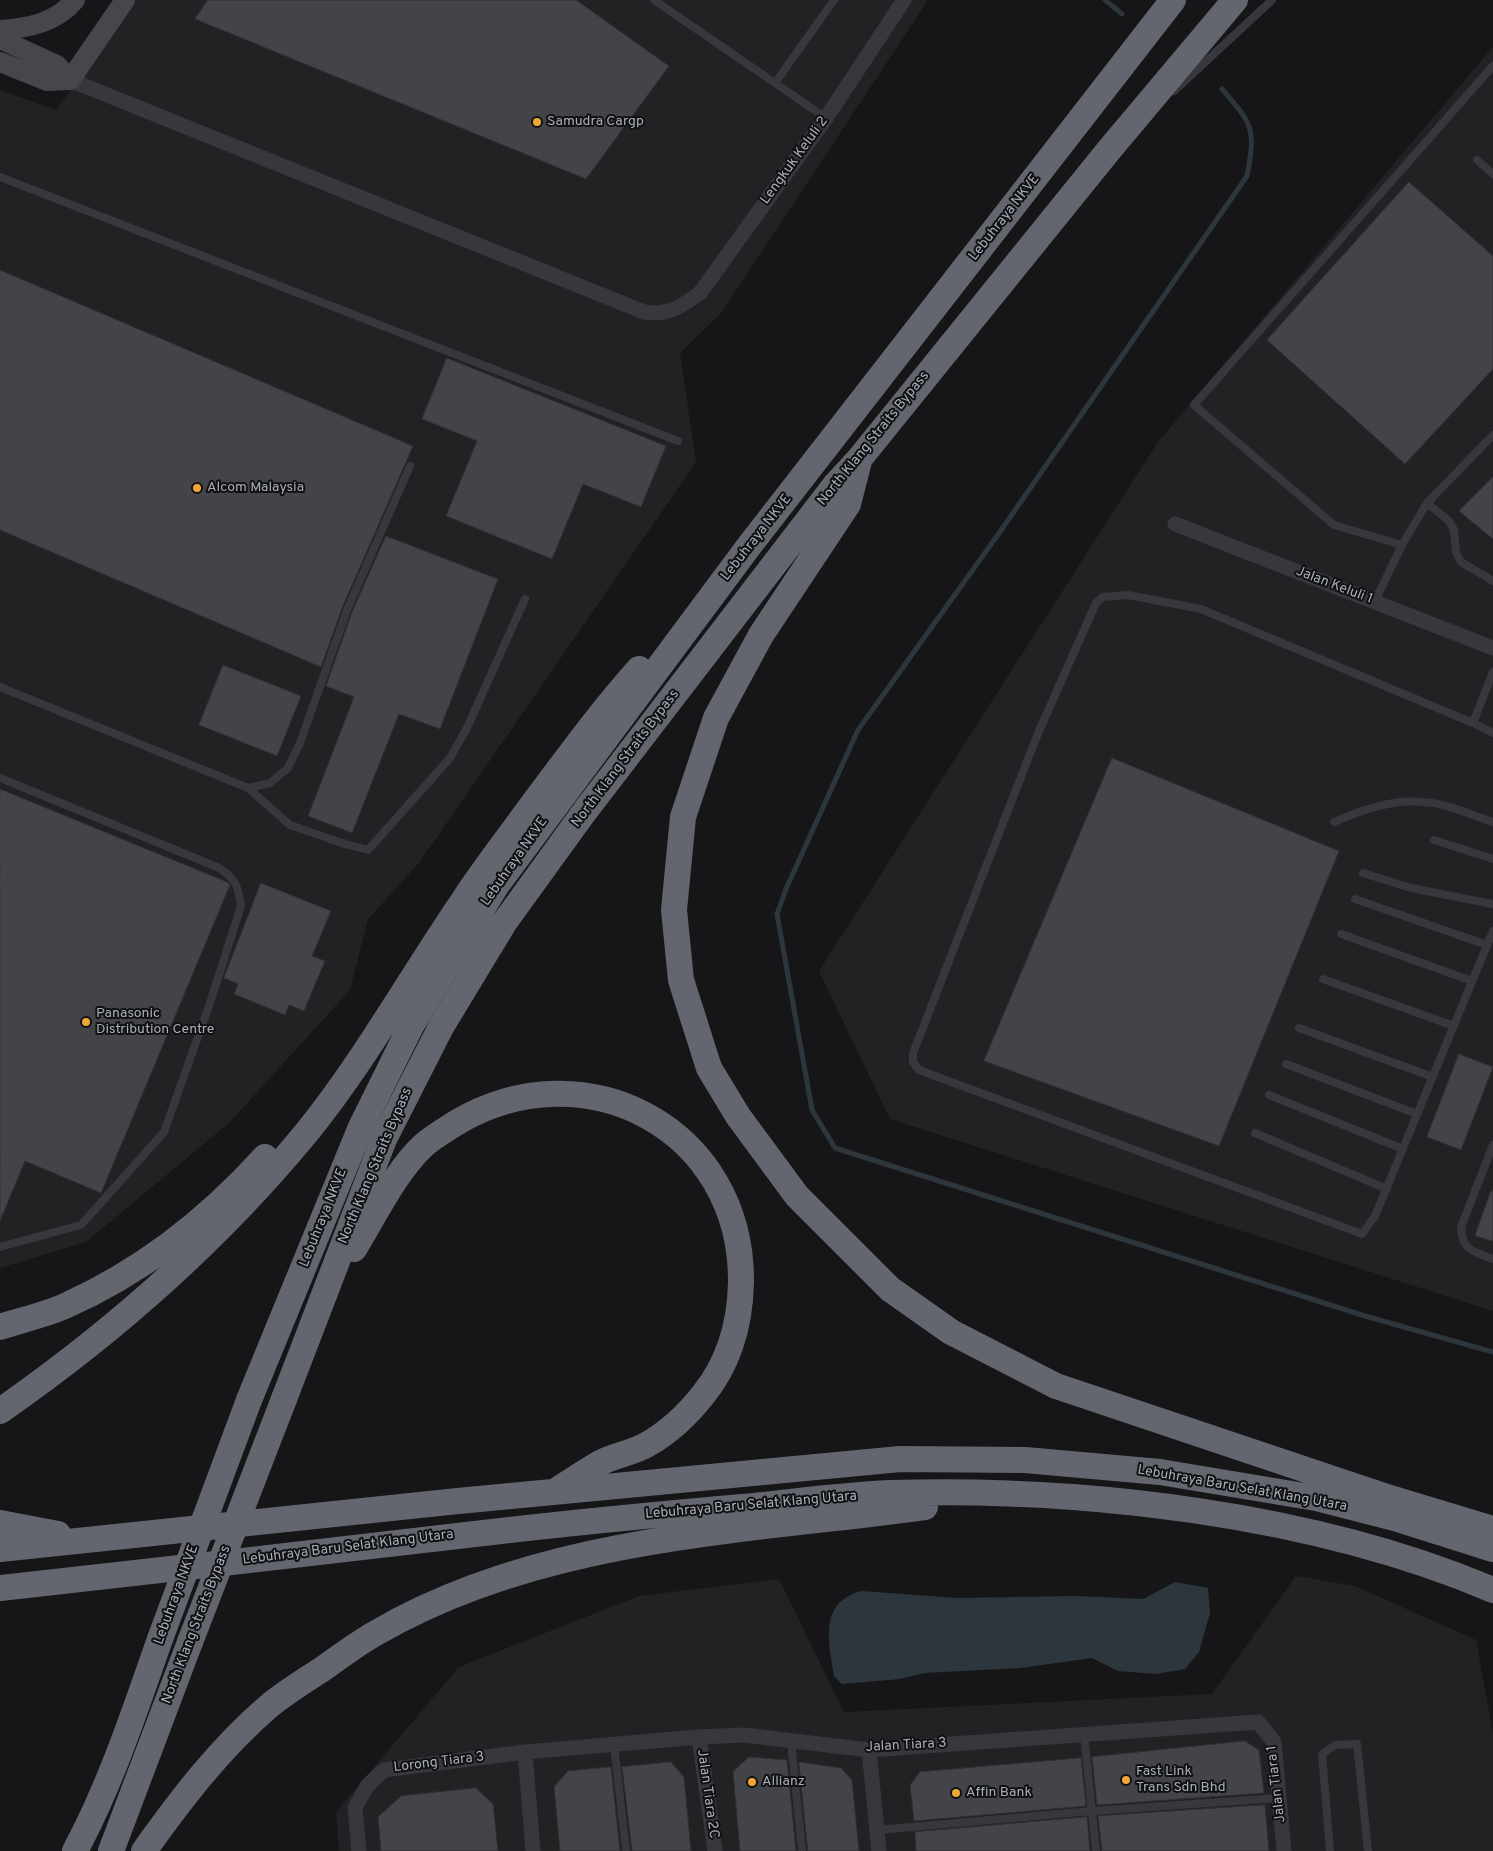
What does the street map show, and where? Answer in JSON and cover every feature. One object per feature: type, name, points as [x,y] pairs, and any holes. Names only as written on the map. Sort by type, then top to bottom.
[{"type":"highway","name":"Lebuhraya NKVE","points":[[75,1851],[88,1827],[124,1740],[249,1400],[361,1127],[411,1026],[496,886],[749,546],[1173,0]]},
{"type":"highway","points":[[1108,150],[1235,0]]},
{"type":"highway","name":"North Klang Straits Bypass","points":[[111,1851],[298,1359],[384,1139],[441,1027],[504,923],[591,803],[836,484],[860,458],[1108,150]]},
{"type":"highway","points":[[860,458],[848,504],[762,635],[716,718],[683,816],[674,910],[682,980],[709,1068],[764,1153],[797,1196],[890,1289],[951,1332],[1022,1371],[1056,1386],[1390,1498],[1493,1529]]},
{"type":"highway","points":[[0,1411],[40,1383],[124,1318],[174,1274],[238,1211],[328,1104],[466,896],[598,714],[749,546]]},
{"type":"highway","points":[[0,1327],[64,1306],[130,1273],[196,1224],[263,1159],[426,958]]},
{"type":"highway","points":[[298,1359],[354,1251],[382,1203],[402,1173],[429,1141],[476,1111],[506,1101],[546,1094],[575,1094],[598,1098],[644,1115],[668,1129],[688,1146],[717,1181],[727,1201],[737,1240],[741,1271],[737,1326],[728,1354],[716,1378],[687,1413],[648,1444],[602,1462],[555,1491]]},
{"type":"highway","name":"Lebuhraya Baru Selat Klang Utara","points":[[0,1549],[555,1491],[900,1459],[1025,1460],[1160,1472],[1316,1498],[1398,1519],[1493,1549]]},
{"type":"highway","name":"Lebuhraya Baru Selat Klang Utara","points":[[0,1588],[580,1521],[889,1493],[1022,1494],[1125,1502],[1225,1516],[1330,1537],[1451,1572],[1493,1590]]},
{"type":"highway","points":[[144,1851],[198,1778],[270,1706],[376,1633],[443,1600],[510,1575],[590,1553],[721,1532],[1022,1494]]},
{"type":"highway","points":[[0,1523],[46,1533],[94,1538]]},
{"type":"street","points":[[0,30],[38,24],[55,17],[75,0]]},
{"type":"street","points":[[70,80],[125,0]]},
{"type":"street","name":"Lengkuk Keluli 2","points":[[70,80],[644,312],[659,314],[673,310],[700,293],[826,118],[904,0]]},
{"type":"street","points":[[0,39],[57,65],[70,80]]},
{"type":"street","points":[[0,62],[47,81],[70,80]]},
{"type":"street","name":"Jalan Keluli 1","points":[[1175,524],[1493,648]]},
{"type":"street","name":"Jalan Tiara 3","points":[[524,1752],[744,1735],[869,1750],[1258,1722]]},
{"type":"street","name":"Jalan Tiara 1","points":[[1258,1722],[1274,1742],[1284,1851]]},
{"type":"street","name":"Jalan Tiara 2C","points":[[699,1737],[715,1851]]},
{"type":"street","points":[[869,1750],[879,1851]]},
{"type":"street","points":[[524,1752],[533,1851]]},
{"type":"street","name":"Lorong Tiara 3","points":[[359,1851],[355,1808],[367,1786],[384,1770],[524,1752]]},
{"type":"lane","points":[[654,0],[826,118]]},
{"type":"lane","points":[[775,83],[834,0]]},
{"type":"lane","points":[[1167,98],[1272,0]]},
{"type":"lane","points":[[1402,545],[1334,525],[1194,405],[1493,66]]},
{"type":"lane","points":[[1108,150],[1160,104]]},
{"type":"lane","points":[[1477,160],[1493,174]]},
{"type":"lane","points":[[0,176],[678,441]]},
{"type":"lane","points":[[1375,601],[1402,545],[1427,503],[1493,435]]},
{"type":"lane","points":[[248,788],[270,783],[288,768],[300,743],[347,610],[410,466]]},
{"type":"lane","points":[[1427,503],[1449,521],[1454,530],[1456,552],[1461,562],[1493,581]]},
{"type":"lane","points":[[1493,733],[1201,609],[1128,594],[1103,597],[1096,603],[1039,731],[913,1053],[913,1062],[919,1070],[1362,1234],[1375,1216],[1387,1189],[1493,931]]},
{"type":"lane","points":[[0,687],[248,788],[290,825],[368,850],[450,758],[466,730],[525,599]]},
{"type":"lane","points":[[1473,723],[1493,672]]},
{"type":"lane","points":[[0,778],[218,867],[231,875],[239,891],[241,906],[210,1004],[164,1132],[81,1225],[0,1247]]},
{"type":"lane","points":[[1334,822],[1366,809],[1396,803],[1424,802],[1493,822]]},
{"type":"lane","points":[[1434,840],[1493,859]]},
{"type":"lane","points":[[1363,873],[1410,888],[1493,904]]},
{"type":"lane","points":[[1355,899],[1487,945]]},
{"type":"lane","points":[[1341,934],[1472,981]]},
{"type":"lane","points":[[1323,979],[1454,1026]]},
{"type":"lane","points":[[1299,1028],[1433,1077]]},
{"type":"lane","points":[[1286,1064],[1418,1114]]},
{"type":"lane","points":[[1269,1095],[1403,1149]]},
{"type":"lane","points":[[1255,1134],[1387,1189]]},
{"type":"lane","points":[[1493,1145],[1461,1227],[1462,1240],[1468,1249],[1493,1259]]},
{"type":"lane","points":[[1084,1734],[1096,1851]]},
{"type":"lane","points":[[790,1741],[802,1851]]},
{"type":"lane","points":[[614,1744],[626,1851]]},
{"type":"lane","points":[[1330,1851],[1322,1754],[1335,1745],[1357,1744],[1368,1851]]},
{"type":"lane","points":[[877,1830],[1092,1810],[1279,1798]]},
{"type":"shaded area","points":[[136,0],[928,0],[721,313],[680,353],[696,462],[419,863],[368,919],[350,990],[229,1123],[86,1242],[0,1268],[0,90],[56,110]]},
{"type":"shaded area","points":[[1493,47],[1493,1311],[890,1119],[819,971],[1158,442]]},
{"type":"shaded area","points":[[1296,1576],[1355,1586],[1476,1640],[1493,1733],[1493,1851],[339,1851],[336,1812],[459,1667],[639,1596],[779,1579],[844,1712],[1212,1694]]},
{"type":"shaded area","points":[[1175,1582],[1208,1588],[1210,1613],[1199,1652],[1185,1669],[1156,1674],[1118,1671],[1092,1658],[1020,1668],[924,1673],[900,1679],[842,1684],[834,1676],[829,1637],[832,1614],[847,1597],[861,1591],[959,1598],[1077,1596],[1143,1599]]},
{"type":"building","name":"Samudra Cargp","points":[[208,0],[576,0],[669,66],[586,179],[195,19]]},
{"type":"building","points":[[1409,182],[1493,256],[1493,369],[1405,464],[1267,340]]},
{"type":"building","name":"Alcom Malaysia","points":[[0,270],[413,446],[342,608],[321,667],[0,530]]},
{"type":"building","points":[[447,358],[666,446],[641,507],[583,484],[552,559],[446,516],[477,441],[422,419]]},
{"type":"building","points":[[1493,477],[1493,539],[1459,511]]},
{"type":"building","points":[[386,536],[498,579],[440,729],[399,714],[352,833],[308,816],[354,697],[326,686],[352,612]]},
{"type":"building","points":[[223,665],[301,696],[277,756],[199,725]]},
{"type":"building","points":[[1112,758],[1339,851],[1219,1146],[984,1061]]},
{"type":"building","name":"Panasonic Distribution Centre","points":[[0,789],[227,882],[230,885],[101,1193],[25,1161],[0,1221]]},
{"type":"building","points":[[261,883],[331,911],[312,956],[325,961],[304,1011],[289,1005],[285,1015],[234,994],[238,984],[224,978]]},
{"type":"building","points":[[1459,1054],[1493,1067],[1461,1150],[1427,1137]]},
{"type":"building","points":[[1491,1191],[1493,1191],[1493,1241],[1475,1236]]},
{"type":"building","points":[[1245,1741],[1259,1750],[1264,1793],[1097,1805],[1092,1757]]},
{"type":"building","points":[[749,1757],[787,1760],[796,1851],[740,1851],[733,1772]]},
{"type":"building","points":[[1081,1758],[1086,1806],[914,1821],[910,1785],[920,1772]]},
{"type":"building","points":[[671,1762],[684,1777],[691,1851],[632,1851],[622,1767]]},
{"type":"building","points":[[799,1762],[841,1768],[852,1780],[859,1851],[808,1851]]},
{"type":"building","points":[[611,1767],[620,1851],[560,1851],[554,1787],[568,1771]]},
{"type":"building","points":[[476,1788],[493,1804],[498,1851],[381,1851],[378,1817],[401,1796]]},
{"type":"building","points":[[1265,1805],[1269,1851],[1102,1851],[1098,1816]]},
{"type":"building","points":[[1087,1817],[1090,1851],[916,1851],[915,1832]]},
{"type":"waterway","points":[[1105,0],[1122,14]]},
{"type":"waterway","points":[[1222,89],[1240,111],[1250,128],[1251,147],[1247,176],[997,536],[858,730],[786,889],[777,914],[812,1110],[835,1148],[1365,1316],[1493,1352]]},
{"type":"place","name":"Samudra Cargp","points":[[537,122]]},
{"type":"place","name":"Alcom Malaysia","points":[[197,488]]},
{"type":"place","name":"Panasonic Distribution Centre","points":[[86,1022]]},
{"type":"place","name":"Fast Link Trans Sdn Bhd","points":[[1126,1780]]},
{"type":"place","name":"Allianz","points":[[752,1782]]},
{"type":"place","name":"Affin Bank","points":[[956,1793]]}]
